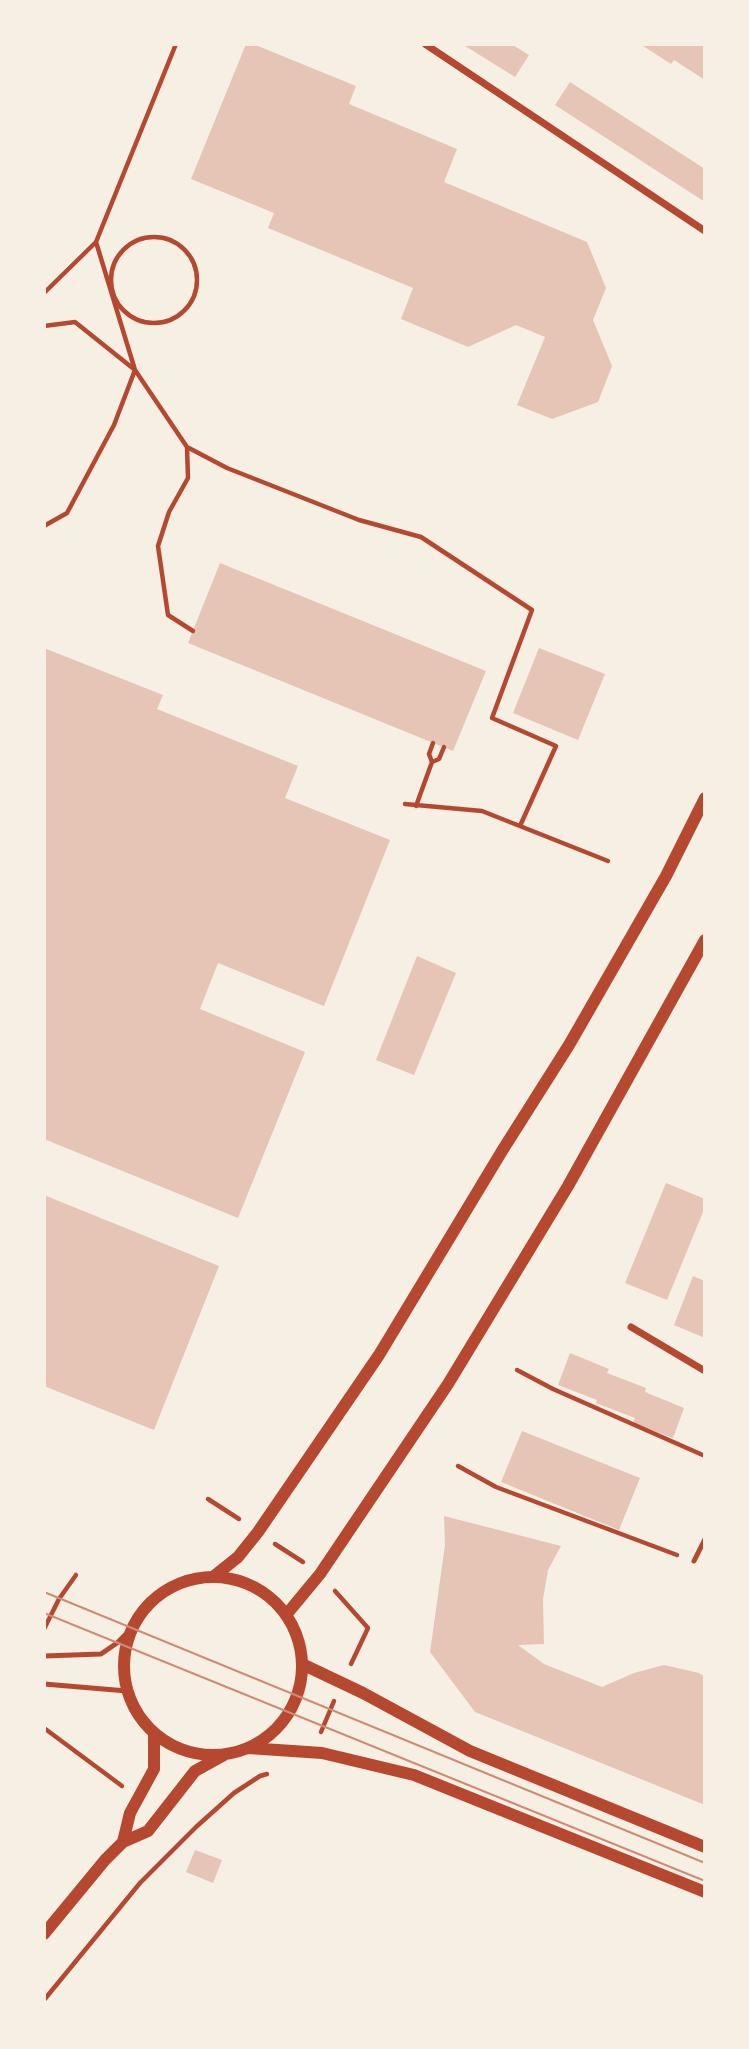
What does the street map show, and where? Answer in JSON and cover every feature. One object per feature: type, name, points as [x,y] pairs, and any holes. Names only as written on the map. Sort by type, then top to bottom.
[{"type":"street","points":[[425,44],[705,231]]},
{"type":"street","points":[[213,1577],[238,1558],[258,1532],[380,1355],[569,1045],[666,876],[705,798]]},
{"type":"street","points":[[286,1615],[320,1574],[447,1384],[568,1186],[705,940]]},
{"type":"street","points":[[631,1327],[705,1371]]},
{"type":"street","points":[[44,1934],[123,1842],[148,1831],[195,1771],[224,1755],[248,1748],[276,1730],[289,1713],[297,1696],[302,1664],[297,1639],[286,1615],[266,1595],[241,1582],[213,1577],[174,1586],[157,1597],[143,1611],[132,1628],[126,1647],[124,1669],[127,1691],[137,1714],[153,1733],[174,1747],[199,1754],[224,1755]]},
{"type":"street","points":[[302,1664],[363,1693],[470,1751],[705,1847]]},
{"type":"street","points":[[123,1842],[130,1813],[153,1769],[153,1733]]},
{"type":"street","points":[[248,1748],[322,1753],[414,1774],[705,1892]]},
{"type":"lane","points":[[694,1561],[705,1539]]},
{"type":"lane","points":[[44,1657],[101,1654],[132,1628]]},
{"type":"lane","points":[[44,1684],[127,1691]]},
{"type":"path","points":[[44,293],[96,242],[176,44]]},
{"type":"path","points":[[146,237],[162,237],[175,242],[187,251],[195,264],[195,293],[189,306],[167,321],[140,321],[118,305],[112,293],[110,278],[113,263],[121,250],[146,237]]},
{"type":"path","points":[[44,526],[67,513],[114,425],[135,370],[96,242]]},
{"type":"path","points":[[44,326],[75,322],[135,370],[187,447],[227,468],[359,520],[421,537],[532,610],[492,718],[556,746],[520,826]]},
{"type":"path","points":[[187,447],[188,478],[169,512],[158,547],[167,615],[193,631]]},
{"type":"path","points":[[432,762],[429,754],[433,743]]},
{"type":"path","points":[[416,806],[432,762],[439,758],[444,747]]},
{"type":"path","points":[[405,804],[482,811],[608,861]]},
{"type":"path","points":[[517,1370],[705,1456]]},
{"type":"path","points":[[458,1466],[496,1486],[694,1561]]},
{"type":"path","points":[[208,1499],[320,1574],[368,1628]]},
{"type":"path","points":[[44,1629],[59,1599],[76,1574]]},
{"type":"path","points":[[44,1730],[138,1797]]},
{"type":"path","points":[[44,2000],[140,1883],[196,1827],[234,1793],[260,1776],[271,1773]]},
{"type":"path","points":[[161,1814],[196,1827]]},
{"type":"building","points":[[246,44],[253,44],[356,86],[349,104],[457,149],[444,182],[587,242],[606,288],[593,320],[612,366],[598,402],[552,419],[517,405],[545,337],[516,325],[468,347],[401,319],[413,288],[268,228],[274,213],[191,179]]},
{"type":"building","points":[[462,44],[511,44],[529,55],[515,77]]},
{"type":"building","points":[[640,44],[705,44],[705,80],[674,60],[671,64]]},
{"type":"building","points":[[570,82],[705,169],[705,202],[555,105]]},
{"type":"building","points":[[220,563],[486,671],[453,751],[188,643]]},
{"type":"building","points":[[44,648],[163,695],[157,709],[298,766],[285,798],[390,840],[324,1006],[218,963],[200,1009],[305,1052],[238,1218],[44,1139]]},
{"type":"building","points":[[539,648],[605,674],[578,740],[513,713]]},
{"type":"building","points":[[417,956],[456,973],[414,1075],[376,1060]]},
{"type":"building","points":[[666,1183],[705,1199],[705,1207],[667,1300],[625,1283]]},
{"type":"building","points":[[44,1195],[219,1266],[154,1430],[44,1386]]},
{"type":"building","points":[[693,1276],[705,1281],[705,1338],[674,1325]]},
{"type":"building","points":[[570,1353],[609,1369],[607,1373],[646,1388],[645,1392],[684,1408],[673,1438],[633,1423],[635,1418],[558,1385]]},
{"type":"building","points":[[522,1431],[640,1478],[619,1530],[501,1482]]},
{"type":"building","points":[[444,1516],[561,1546],[548,1570],[543,1599],[544,1644],[518,1645],[544,1664],[602,1687],[634,1673],[664,1665],[699,1673],[705,1677],[705,1805],[475,1712],[430,1652],[445,1545]]},
{"type":"building","points":[[195,1850],[222,1860],[213,1883],[186,1872]]},
{"type":"tram line","points":[[44,1592],[705,1863]]},
{"type":"tram line","points":[[44,1613],[705,1881]]}]
